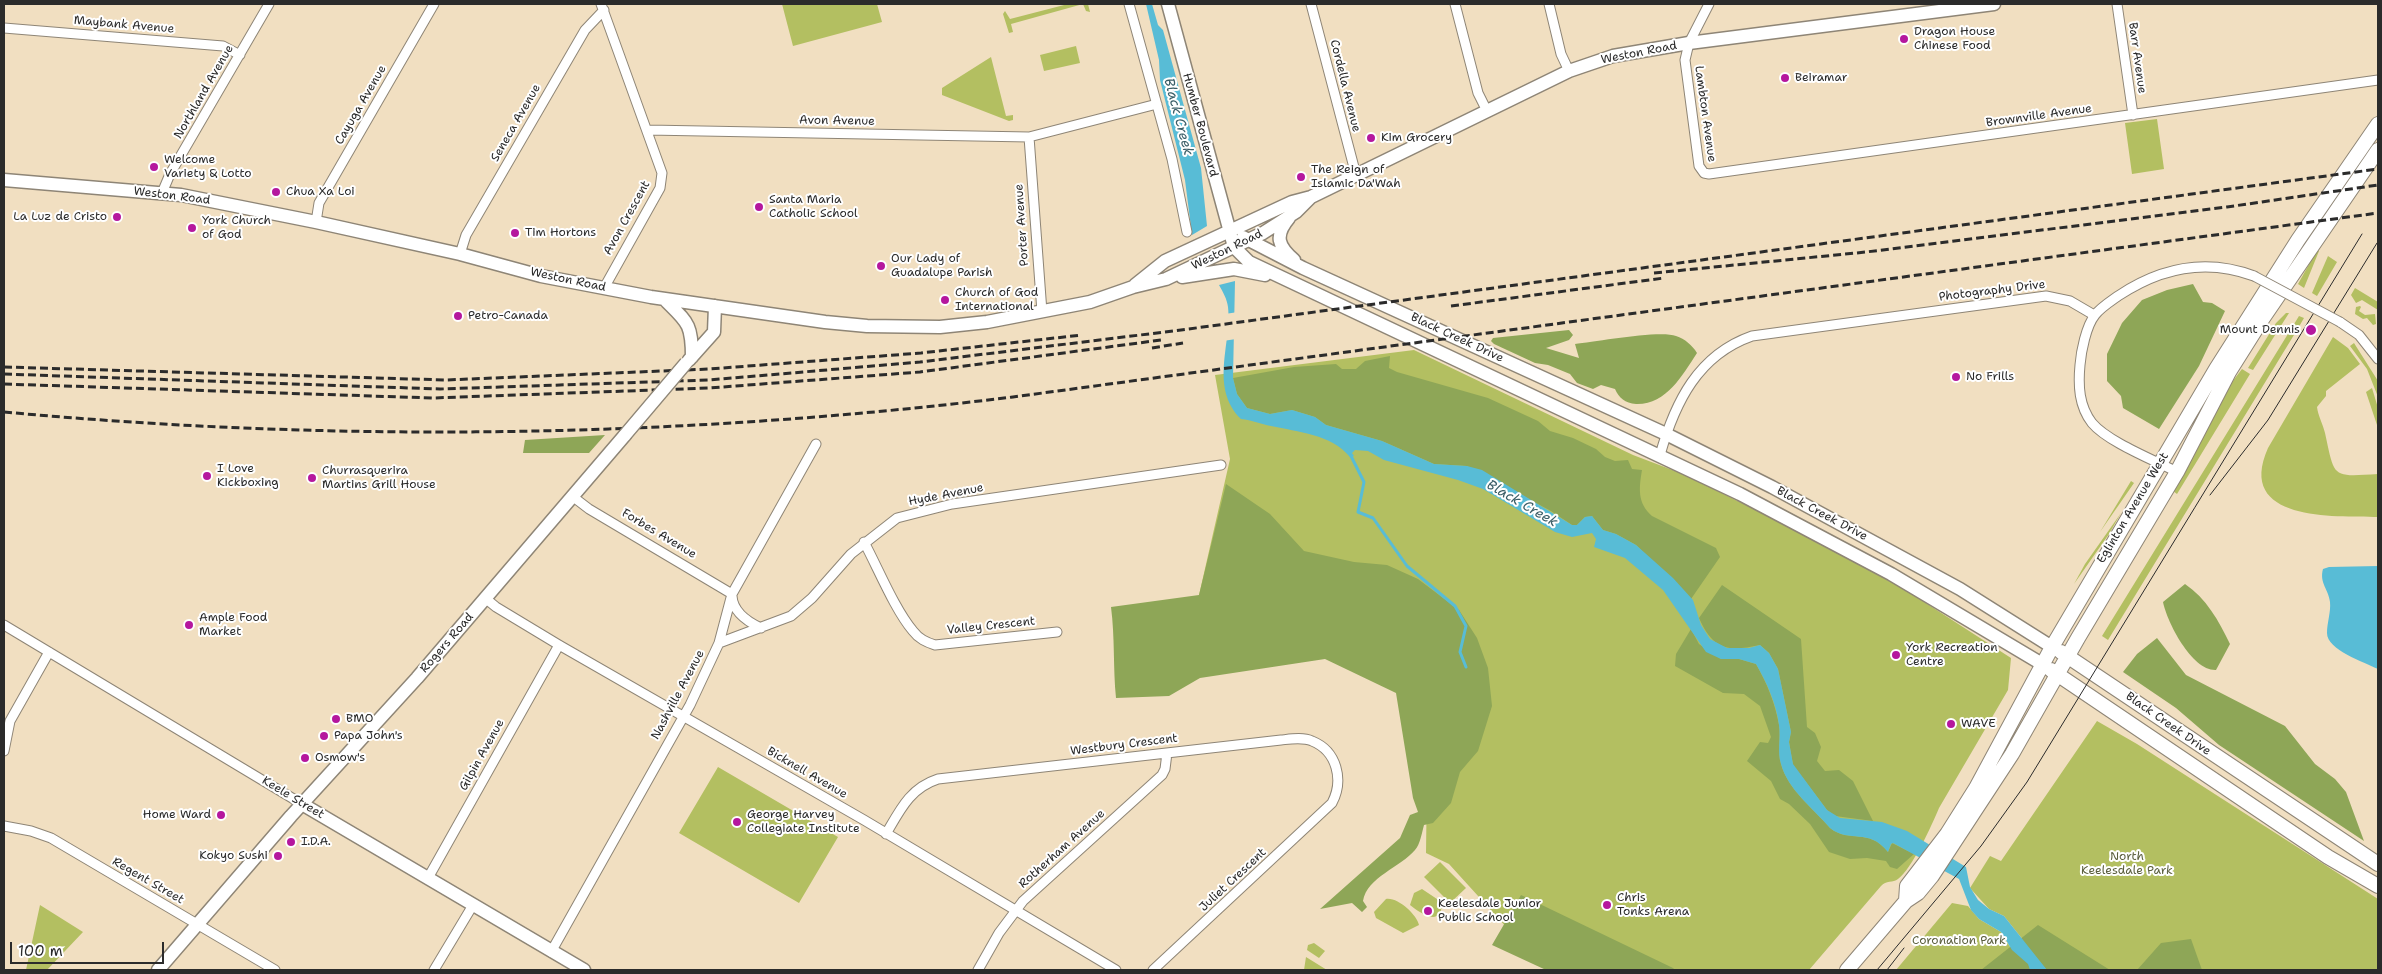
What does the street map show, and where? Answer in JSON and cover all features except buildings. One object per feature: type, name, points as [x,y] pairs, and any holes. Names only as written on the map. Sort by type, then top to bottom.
[{"type":"main road","name":"Humber Boulevard","points":[[1168,4],[1237,238]]},
{"type":"main road","name":"Weston Road","points":[[4,180],[162,193],[316,222],[460,254],[541,276],[665,300],[867,326],[940,326],[986,322],[1090,302],[1133,287],[1166,279],[1237,238],[1251,222],[1292,202],[1311,197],[1569,71],[1613,56],[1689,42],[1928,8],[1994,4]]},
{"type":"main road","name":"Eglinton Avenue West","points":[[1953,836],[1976,788],[2042,664],[2159,463],[2258,300],[2378,124]]},
{"type":"main road","name":"Eglinton Avenue West","points":[[1847,970],[1906,900],[1918,893],[1926,873],[2012,754],[2177,472],[2215,396],[2238,356],[2378,150]]},
{"type":"main road","name":"Weston Road","points":[[1133,287],[1165,261],[1237,238],[1296,212],[1311,197]]},
{"type":"main road","points":[[1296,212],[1287,219],[1283,226],[1279,237],[1280,245],[1284,251],[1304,268]]},
{"type":"main road","name":"Black Creek Drive","points":[[1237,238],[1666,434],[1834,520],[1960,590],[2068,656],[2378,864]]},
{"type":"main road","name":"Black Creek Drive","points":[[1237,238],[1249,262],[1660,455],[1891,574],[2058,674],[2328,857],[2378,886]]},
{"type":"main road","points":[[1166,279],[1234,269],[1294,283]]},
{"type":"main road","points":[[665,300],[690,327],[692,334],[689,360]]},
{"type":"main road","name":"Rogers Road","points":[[158,970],[302,804],[417,678],[714,332],[714,306]]},
{"type":"main road","name":"Keele Street","points":[[302,804],[584,970]]},
{"type":"street","name":"Northland Avenue","points":[[162,193],[170,174],[269,4]]},
{"type":"street","name":"Cayuga Avenue","points":[[316,222],[319,203],[434,4]]},
{"type":"street","points":[[1129,4],[1172,158],[1187,232]]},
{"type":"street","name":"Cordella Avenue","points":[[1311,4],[1356,174]]},
{"type":"street","points":[[1455,4],[1478,93],[1486,111]]},
{"type":"street","points":[[1549,4],[1561,54],[1569,71]]},
{"type":"street","name":"Lambton Avenue","points":[[1704,173],[1699,166],[1685,60],[1689,42],[1709,4]]},
{"type":"street","name":"Barr Avenue","points":[[2117,4],[2132,115]]},
{"type":"street","points":[[602,7],[648,130]]},
{"type":"street","name":"Seneca Avenue","points":[[460,254],[466,235],[585,30],[602,7]]},
{"type":"street","name":"Maybank Avenue","points":[[4,28],[223,46],[240,55]]},
{"type":"street","name":"Brownville Avenue","points":[[1704,173],[1709,174],[2378,80]]},
{"type":"street","name":"Avon Avenue","points":[[648,130],[1029,137],[1157,104]]},
{"type":"street","name":"Avon Crescent","points":[[604,288],[660,188],[662,173],[648,130]]},
{"type":"street","name":"Porter Avenue","points":[[1029,137],[1042,312]]},
{"type":"street","points":[[2177,472],[2105,433],[2087,416],[2080,399],[2078,381],[2082,350],[2094,315],[2135,285],[2177,269],[2191,266],[2224,267],[2254,276],[2340,322],[2359,335],[2378,359]]},
{"type":"street","name":"Photography Drive","points":[[1660,455],[1666,434],[1698,372],[1719,352],[1734,342],[1752,336],[2046,296],[2070,301],[2094,315]]},
{"type":"street","name":"Nashville Avenue","points":[[551,952],[683,717],[719,643],[732,594],[816,444]]},
{"type":"street","name":"Hyde Avenue","points":[[719,643],[780,622],[800,609],[864,542],[897,518],[912,512],[952,504],[1220,465]]},
{"type":"street","name":"Forbes Avenue","points":[[572,496],[589,509],[732,594]]},
{"type":"street","name":"Valley Crescent","points":[[864,542],[904,618],[923,641],[935,645],[1057,632]]},
{"type":"street","points":[[732,594],[734,604],[740,613],[761,628]]},
{"type":"street","name":"Bicknell Avenue","points":[[485,598],[496,607],[1116,970]]},
{"type":"street","name":"Keele Street","points":[[4,625],[302,804]]},
{"type":"street","name":"Gilpin Avenue","points":[[428,878],[559,644]]},
{"type":"street","points":[[4,751],[10,721],[49,652]]},
{"type":"street","name":"Westbury Crescent","points":[[886,834],[913,792],[938,779],[1281,740],[1312,741],[1324,749],[1337,768],[1338,788],[1329,807]]},
{"type":"street","name":"Rotherham Avenue","points":[[978,970],[999,933],[1028,896],[1162,775],[1165,769],[1167,753]]},
{"type":"street","name":"Juliet Crescent","points":[[1153,970],[1329,807]]},
{"type":"street","name":"Regent Street","points":[[4,826],[31,831],[51,838],[275,970]]},
{"type":"street","points":[[434,970],[473,905]]},
{"type":"green space","points":[[782,4],[877,4],[882,22],[793,46]]},
{"type":"green space","points":[[1068,4],[1083,4],[1011,24],[1013,32],[1009,33],[1003,14],[1005,11],[1010,19]]},
{"type":"green space","points":[[1083,4],[1088,4],[1090,12],[1086,11]]},
{"type":"green space","points":[[1076,46],[1080,63],[1044,71],[1040,55]]},
{"type":"green space","points":[[991,57],[1006,116],[1013,115],[1013,120],[1009,121],[942,95],[942,88]]},
{"type":"green space","points":[[2157,119],[2164,169],[2132,174],[2125,123]]},
{"type":"green space","points":[[2317,250],[2319,251],[2304,288],[2298,284]]},
{"type":"green space","points":[[2328,256],[2337,262],[2317,296],[2312,293]]},
{"type":"green space","points":[[2193,284],[2203,302],[2212,303],[2225,311],[2199,366],[2159,429],[2123,408],[2121,396],[2107,381],[2107,354],[2122,323],[2142,300],[2167,290]]},
{"type":"green space","points":[[2355,288],[2378,302],[2378,310],[2362,300],[2356,303],[2351,295]]},
{"type":"green space","points":[[2360,306],[2359,311],[2365,315],[2375,314],[2376,324],[2373,325],[2367,318],[2363,319],[2355,314],[2356,307]]},
{"type":"green space","points":[[2286,313],[2289,313],[2253,370],[2248,368],[2276,323]]},
{"type":"green space","points":[[2299,316],[2304,318],[2297,330],[2108,640],[2102,636]]},
{"type":"green space","points":[[1569,330],[1573,335],[1569,340],[1546,348],[1579,358],[1575,344],[1656,334],[1676,336],[1691,345],[1697,353],[1679,380],[1665,394],[1656,400],[1636,404],[1623,399],[1615,389],[1601,385],[1593,389],[1577,383],[1570,374],[1548,365],[1535,363],[1491,341],[1493,338]]},
{"type":"green space","points":[[2333,337],[2348,348],[2360,364],[2326,391],[2326,396],[2317,407],[2331,459],[2338,472],[2351,475],[2378,474],[2378,517],[2338,516],[2294,510],[2277,502],[2265,490],[2261,472],[2268,448]]},
{"type":"green space","points":[[2354,343],[2378,381],[2378,397],[2367,369],[2350,346]]},
{"type":"green space","points":[[1414,350],[1633,455],[1683,474],[1784,524],[1904,589],[2011,658],[2008,690],[1939,808],[1932,825],[1909,866],[1898,879],[1881,886],[1809,970],[1649,970],[1508,929],[1449,864],[1426,853],[1428,698],[1199,595],[1230,459],[1215,375]]},
{"type":"green space","points":[[1390,356],[1389,368],[1397,372],[1488,398],[1538,421],[1550,431],[1573,438],[1596,449],[1605,457],[1615,461],[1628,460],[1632,469],[1642,470],[1640,495],[1647,511],[1652,516],[1716,548],[1720,557],[1691,599],[1636,545],[1616,534],[1603,530],[1592,516],[1585,517],[1577,525],[1572,525],[1551,511],[1467,466],[1434,464],[1382,441],[1326,425],[1315,417],[1292,410],[1270,414],[1247,408],[1237,394],[1233,378],[1294,367],[1336,364],[1342,369],[1356,369],[1365,361]]},
{"type":"green space","points":[[2242,369],[2250,374],[2177,494],[2173,491],[2222,395]]},
{"type":"green space","points":[[2372,388],[2378,408],[2378,428],[2366,392]]},
{"type":"green space","points":[[605,435],[589,453],[523,453],[525,440]]},
{"type":"green space","points":[[2131,481],[2134,483],[2100,532]]},
{"type":"green space","points":[[1226,484],[1270,514],[1304,551],[1354,562],[1387,565],[1418,579],[1459,610],[1477,638],[1488,668],[1492,706],[1478,751],[1460,772],[1451,803],[1433,823],[1424,825],[1417,848],[1371,885],[1363,901],[1367,907],[1362,912],[1352,903],[1320,909],[1400,838],[1410,815],[1418,812],[1413,798],[1396,693],[1325,659],[1200,678],[1169,696],[1116,698],[1111,607],[1199,595]]},
{"type":"green space","points":[[2121,513],[2109,534],[2074,584],[2085,564]]},
{"type":"green space","points":[[2185,584],[2206,603],[2230,644],[2216,670],[2198,663],[2190,654],[2175,633],[2165,611],[2163,602]]},
{"type":"green space","points":[[1722,585],[1801,639],[1807,727],[1815,733],[1821,747],[1817,761],[1825,771],[1839,770],[1853,781],[1873,821],[1835,816],[1827,810],[1793,765],[1789,742],[1791,732],[1778,669],[1769,653],[1760,645],[1739,648],[1723,646],[1710,637],[1704,629],[1699,618]]},
{"type":"green space","points":[[1691,629],[1699,644],[1721,659],[1739,659],[1756,664],[1767,686],[1775,709],[1779,725],[1780,759],[1784,773],[1795,790],[1830,828],[1837,833],[1873,840],[1881,844],[1888,852],[1892,843],[1914,854],[1897,869],[1890,867],[1886,861],[1867,858],[1850,859],[1829,852],[1810,824],[1789,804],[1780,799],[1771,781],[1747,761],[1760,742],[1768,743],[1771,737],[1760,706],[1744,694],[1723,693],[1675,666],[1676,654]]},
{"type":"green space","points":[[2157,638],[2186,675],[2285,726],[2315,764],[2335,779],[2346,792],[2364,841],[2219,745],[2176,708],[2123,672],[2137,654]]},
{"type":"green space","name":"North Keelesdale Park","points":[[2097,721],[2137,744],[2378,899],[2378,970],[2047,970],[2004,916],[1989,909],[1970,888],[1990,856],[2001,861]]},
{"type":"green space","points":[[718,767],[838,837],[799,903],[679,833]]},
{"type":"green space","points":[[1440,862],[1466,888],[1450,903],[1424,877]]},
{"type":"green space","points":[[1422,889],[1440,901],[1442,905],[1437,916],[1433,917],[1424,914],[1410,905],[1414,893]]},
{"type":"green space","points":[[1521,895],[1675,970],[1546,970],[1492,945]]},
{"type":"green space","points":[[1386,899],[1391,899],[1401,904],[1415,916],[1419,925],[1403,933],[1376,918],[1374,912]]},
{"type":"green space","name":"Coronation Park","points":[[1952,903],[1968,906],[1979,919],[2001,932],[2012,950],[2030,970],[1896,970]]},
{"type":"green space","points":[[40,905],[83,932],[47,970],[26,970]]},
{"type":"green space","points":[[2038,925],[2110,970],[1981,970]]},
{"type":"green space","points":[[2191,939],[2202,970],[2137,970],[2161,943]]},
{"type":"green space","points":[[1314,943],[1325,951],[1319,958],[1307,950],[1308,945]]},
{"type":"green space","points":[[1306,957],[1327,970],[1304,970]]},
{"type":"water","name":"Black Creek","points":[[1146,4],[1152,4],[1158,25],[1163,30],[1201,168],[1207,226],[1192,235],[1185,180],[1160,80],[1159,60]]},
{"type":"water","name":"Black Creek","points":[[1235,281],[1233,378],[1237,394],[1247,408],[1270,414],[1292,410],[1315,417],[1326,425],[1382,441],[1434,464],[1467,466],[1482,470],[1572,525],[1577,525],[1585,517],[1592,516],[1603,530],[1616,534],[1636,545],[1673,578],[1693,600],[1701,625],[1710,639],[1727,648],[1749,648],[1760,645],[1769,653],[1778,669],[1791,732],[1789,742],[1793,764],[1827,810],[1840,818],[1882,822],[1907,831],[1966,867],[1970,887],[1978,900],[1989,909],[2004,916],[2047,970],[2030,970],[2028,964],[2012,950],[2001,932],[1979,919],[1971,910],[1959,879],[1893,843],[1888,852],[1881,844],[1873,840],[1837,833],[1830,828],[1795,790],[1784,773],[1780,759],[1776,709],[1756,664],[1739,659],[1721,659],[1706,652],[1663,590],[1625,558],[1594,547],[1596,539],[1592,533],[1572,537],[1555,532],[1483,489],[1458,480],[1384,460],[1368,451],[1355,450],[1352,453],[1354,456],[1350,457],[1333,443],[1314,435],[1241,419],[1231,407],[1226,393],[1224,365],[1228,307],[1226,298],[1219,285]]},
{"type":"water","points":[[2378,566],[2378,669],[2347,655],[2333,645],[2329,639],[2327,633],[2330,602],[2322,574],[2323,569],[2329,567]]},
{"type":"pier","points":[[1238,312],[1236,339],[1223,341],[1225,314]]},
{"type":"waterway","points":[[1351,456],[1364,482],[1358,512],[1373,518],[1407,566],[1455,606],[1466,626],[1460,652],[1466,667]]},
{"type":"tram line","points":[[1877,970],[1981,846],[2027,782],[2362,234]]},
{"type":"tram line","points":[[2210,495],[2268,420],[2377,243]]},
{"type":"tram line","points":[[1887,970],[1904,948]]},
{"type":"railway","points":[[4,374],[440,389],[709,380],[920,362],[1181,330],[2378,169]]},
{"type":"railway","points":[[1654,273],[1866,252],[2227,207],[2378,185]]},
{"type":"railway","points":[[4,412],[130,422],[382,432],[635,428],[762,421],[887,411],[1013,397],[2378,213]]},
{"type":"railway","points":[[1451,306],[1664,278]]},
{"type":"railway","points":[[4,367],[446,380],[709,369],[921,353],[1082,335]]},
{"type":"railway","points":[[4,384],[433,398],[709,388],[920,372],[1161,340]]},
{"type":"railway","points":[[1152,348],[1183,343]]},
{"type":"place","name":"Dragon House Chinese Food","points":[[1904,39]]},
{"type":"place","name":"Beiramar","points":[[1785,78]]},
{"type":"place","name":"Kim Grocery","points":[[1371,138]]},
{"type":"place","name":"Welcome Variety & Lotto","points":[[154,167]]},
{"type":"place","name":"The Reign of Islamic Da'Wah","points":[[1301,177]]},
{"type":"place","name":"Chua Xa Loi","points":[[276,192]]},
{"type":"place","name":"Santa Maria Catholic School","points":[[759,207]]},
{"type":"place","name":"La Luz de Cristo","points":[[117,217]]},
{"type":"place","name":"York Church of God","points":[[192,228]]},
{"type":"place","name":"Tim Hortons","points":[[515,233]]},
{"type":"place","name":"Our Lady of Guadalupe Parish","points":[[881,266]]},
{"type":"place","name":"Church of God International","points":[[945,300]]},
{"type":"place","name":"Petro-Canada","points":[[458,316]]},
{"type":"place","name":"Mount Dennis","points":[[2311,330]]},
{"type":"place","name":"No Frills","points":[[1956,377]]},
{"type":"place","name":"I Love Kickboxing","points":[[207,476]]},
{"type":"place","name":"Churrasquerira Martins Grill House","points":[[312,478]]},
{"type":"place","name":"Ample Food Market","points":[[189,625]]},
{"type":"place","name":"York Recreation Centre","points":[[1896,655]]},
{"type":"place","name":"BMO","points":[[336,719]]},
{"type":"place","name":"WAVE","points":[[1951,724]]},
{"type":"place","name":"Papa John's","points":[[324,736]]},
{"type":"place","name":"Osmow's","points":[[305,758]]},
{"type":"place","name":"Home Ward","points":[[221,815]]},
{"type":"place","name":"George Harvey Collegiate Institute","points":[[737,822]]},
{"type":"place","name":"I.D.A.","points":[[291,842]]},
{"type":"place","name":"Kokyo Sushi","points":[[278,856]]},
{"type":"place","name":"Chris Tonks Arena","points":[[1607,905]]},
{"type":"place","name":"Keelesdale Junior Public School","points":[[1428,911]]}]
